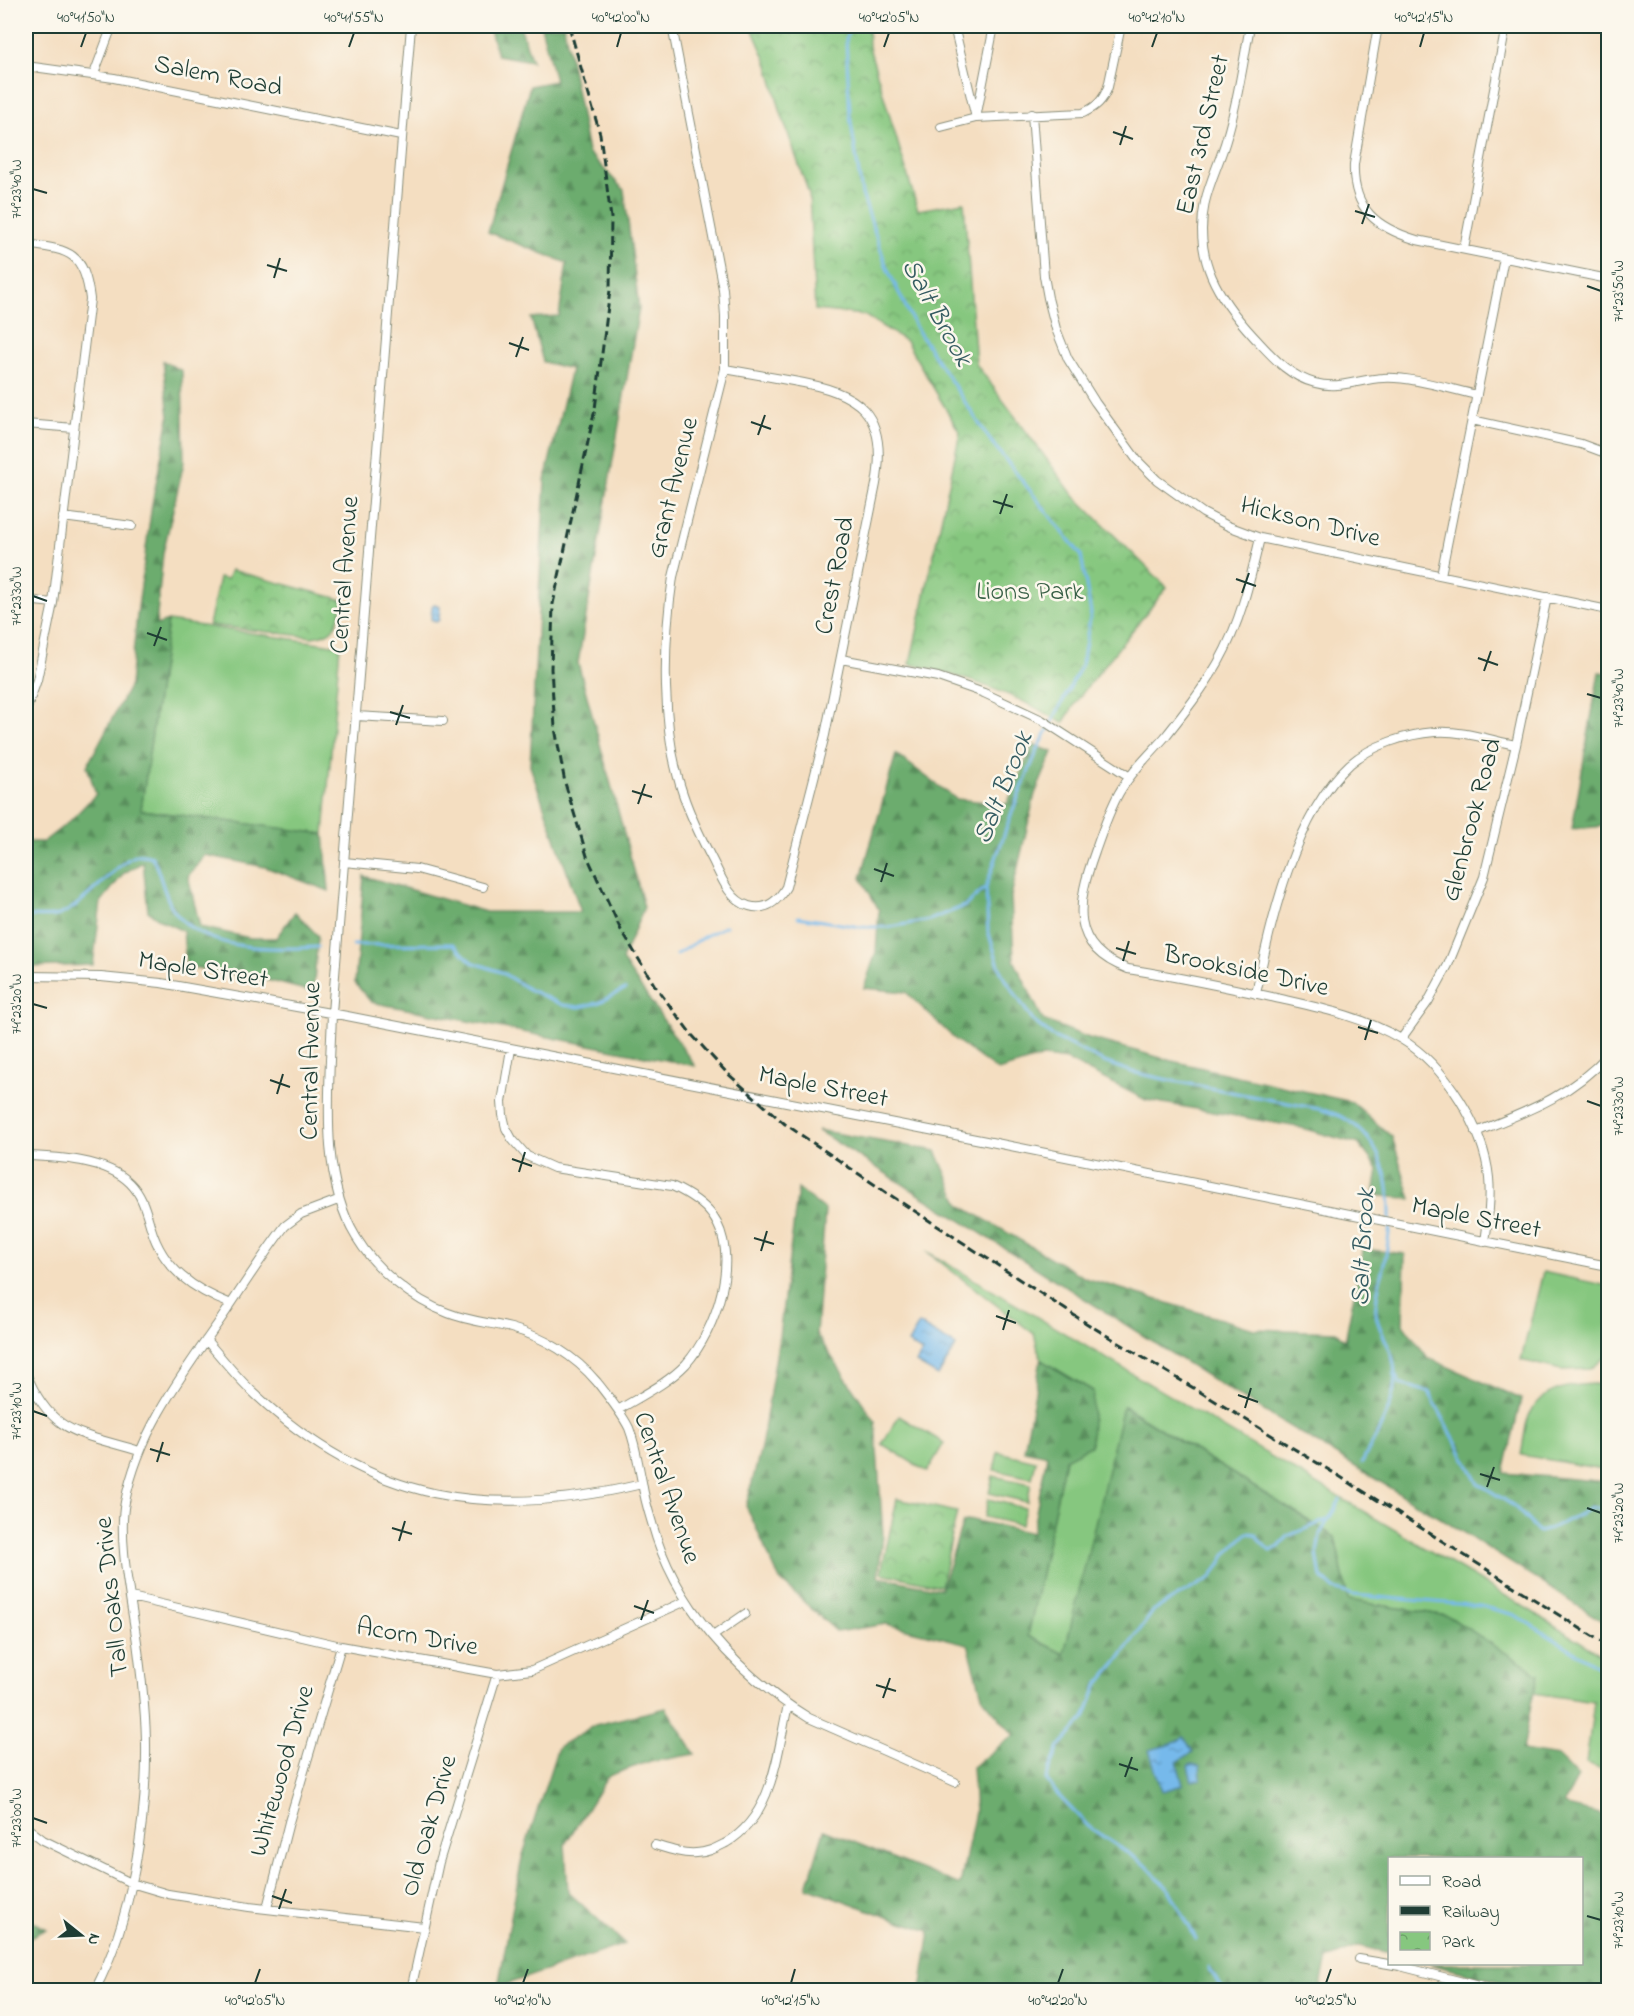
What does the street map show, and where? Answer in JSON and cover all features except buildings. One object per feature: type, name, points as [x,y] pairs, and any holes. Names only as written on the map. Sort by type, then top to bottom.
[{"type":"street","points":[[94,74],[112,26]]},
{"type":"street","name":"Central Avenue","points":[[411,26],[332,1013],[330,1144],[338,1200],[357,1239],[370,1255],[413,1295],[448,1314],[511,1328],[543,1340],[584,1369],[618,1410],[628,1428],[637,1453],[642,1484],[661,1554],[686,1601],[714,1636],[751,1675],[788,1705],[809,1718],[955,1782]]},
{"type":"street","name":"Grant Avenue","points":[[672,26],[723,289],[725,369],[673,577],[666,635],[667,700],[674,751],[683,792],[699,834],[719,873],[733,895],[744,904],[763,907],[772,904],[782,894]]},
{"type":"street","points":[[954,26],[976,118]]},
{"type":"street","points":[[976,118],[994,26]]},
{"type":"street","points":[[941,127],[976,118],[1083,112],[1092,109],[1100,102],[1108,87],[1121,26]]},
{"type":"street","name":"East 3rd Street","points":[[1250,26],[1233,114],[1224,150],[1205,202],[1202,228],[1204,255],[1212,280],[1225,304],[1279,363],[1293,374],[1310,381],[1345,386],[1383,378],[1398,378],[1477,395]]},
{"type":"street","points":[[1378,26],[1353,180],[1361,204],[1376,221],[1387,229],[1417,240],[1608,279]]},
{"type":"street","points":[[1464,249],[1506,26]]},
{"type":"street","name":"Salem Road","points":[[26,66],[94,74],[401,136]]},
{"type":"street","name":"Hickson Drive","points":[[1032,114],[1041,253],[1056,329],[1068,358],[1095,402],[1137,460],[1157,480],[1203,513],[1228,526],[1260,538],[1608,610]]},
{"type":"street","points":[[26,244],[62,249],[71,253],[88,285],[88,312],[53,603],[37,680],[26,711]]},
{"type":"street","points":[[1441,575],[1504,258]]},
{"type":"street","name":"Crest Road","points":[[725,369],[834,390],[858,404],[875,427],[880,450],[879,467],[825,735],[786,887],[782,894]]},
{"type":"street","points":[[1472,420],[1581,444],[1608,454]]},
{"type":"street","points":[[26,424],[74,428]]},
{"type":"street","points":[[63,517],[132,526]]},
{"type":"street","name":"Brookside Drive","points":[[1260,538],[1235,628],[1218,662],[1195,700],[1118,794],[1103,828],[1082,893],[1081,919],[1088,938],[1105,957],[1128,969],[1342,1013],[1401,1039],[1428,1061],[1443,1077],[1462,1104],[1476,1132],[1484,1154],[1490,1185],[1490,1210],[1485,1242]]},
{"type":"street","name":"Glenbrook Road","points":[[1401,1039],[1428,1002],[1448,965],[1484,877],[1516,745],[1547,597]]},
{"type":"street","points":[[26,600],[53,603]]},
{"type":"street","points":[[841,659],[938,677],[984,693],[1042,720],[1130,777]]},
{"type":"street","points":[[356,716],[443,721]]},
{"type":"street","points":[[1256,994],[1274,910],[1292,861],[1322,798],[1338,776],[1353,762],[1386,744],[1419,734],[1455,732],[1516,745]]},
{"type":"street","points":[[344,862],[417,869],[483,887]]},
{"type":"street","name":"Maple Street","points":[[26,975],[101,977],[160,983],[332,1013],[1608,1266]]},
{"type":"street","points":[[511,1048],[502,1115],[512,1139],[527,1155],[554,1168],[672,1186],[704,1206],[713,1216],[722,1238],[724,1261],[722,1288],[715,1316],[702,1342],[685,1365],[674,1374],[618,1410]]},
{"type":"street","points":[[1476,1132],[1550,1101],[1590,1073],[1608,1054]]},
{"type":"street","points":[[26,1156],[56,1156],[104,1167],[122,1176],[140,1195],[146,1207],[154,1238],[171,1266],[195,1288],[231,1304]]},
{"type":"street","name":"Tall Oaks Drive","points":[[95,1990],[115,1946],[131,1883],[144,1807],[146,1745],[144,1692],[127,1572],[123,1522],[125,1502],[139,1451],[169,1392],[285,1226],[301,1214],[338,1200]]},
{"type":"street","points":[[207,1340],[253,1393],[282,1418],[350,1464],[378,1477],[459,1499],[490,1501],[561,1499],[642,1484]]},
{"type":"street","points":[[26,1373],[35,1396],[58,1422],[69,1430],[139,1451]]},
{"type":"street","name":"Acorn Drive","points":[[131,1597],[341,1646],[497,1674],[532,1670],[686,1601]]},
{"type":"street","points":[[714,1636],[745,1614]]},
{"type":"street","name":"Whitewood Drive","points":[[267,1908],[289,1822],[341,1646]]},
{"type":"street","name":"Old Oak Drive","points":[[411,1990],[439,1862],[497,1674]]},
{"type":"street","points":[[655,1845],[680,1852],[706,1852],[731,1840],[744,1830],[764,1801],[770,1785],[788,1705]]},
{"type":"street","points":[[26,1827],[43,1840],[131,1883],[168,1894],[284,1912],[424,1927]]},
{"type":"street","points":[[1359,1959],[1388,1964]]},
{"type":"street","points":[[1394,1965],[1494,1990]]},
{"type":"green space","points":[[489,26],[520,26],[532,61],[497,55]]},
{"type":"green space","points":[[541,26],[564,26],[588,152],[624,190],[639,308],[578,663],[644,907],[622,960],[695,1066],[371,1002],[355,983],[364,876],[486,912],[581,912],[530,766],[545,480],[571,369],[543,362],[531,318],[559,316],[567,263],[488,232],[530,86],[555,81]]},
{"type":"green space","name":"Lions Park","points":[[751,26],[868,26],[869,47],[918,210],[964,202],[976,364],[1074,496],[1167,587],[1080,696],[1063,723],[1045,712],[989,687],[951,674],[910,664],[960,433],[906,341],[864,315],[815,310],[809,194],[781,113],[768,65]]},
{"type":"green space","points":[[163,361],[182,371],[184,462],[163,553],[156,625],[168,621],[141,810],[324,834],[329,891],[265,867],[205,855],[188,876],[200,927],[250,938],[276,938],[295,912],[318,936],[313,992],[271,981],[186,966],[183,931],[148,911],[143,862],[124,873],[101,902],[93,965],[26,967],[26,842],[43,842],[70,821],[96,794],[87,766],[130,685],[152,504],[169,417]]},
{"type":"green space","points":[[231,570],[344,600],[338,621],[332,630],[312,637],[209,625],[219,578],[227,579]]},
{"type":"green space","points":[[168,621],[340,646],[324,834],[141,810]]},
{"type":"green space","points":[[1599,672],[1608,673],[1608,805],[1605,826],[1572,829]]},
{"type":"green space","points":[[1033,745],[1053,752],[1035,794],[1011,896],[1014,960],[1043,1020],[1089,1038],[1172,1061],[1352,1102],[1392,1137],[1411,1199],[1374,1195],[1378,1169],[1359,1144],[1298,1127],[1146,1100],[1067,1060],[1043,1057],[998,1071],[956,1040],[906,992],[864,988],[876,952],[879,910],[861,878],[896,754],[956,799],[1007,804]]},
{"type":"green space","points":[[817,1130],[936,1151],[960,1205],[1085,1278],[1254,1329],[1336,1332],[1345,1341],[1363,1249],[1405,1254],[1403,1324],[1428,1358],[1521,1399],[1504,1473],[1608,1482],[1608,1625],[1469,1536],[1223,1386]]},
{"type":"green space","points":[[798,1189],[825,1210],[816,1334],[875,1421],[883,1536],[878,1577],[941,1589],[963,1522],[972,1520],[1032,1533],[1047,1455],[1024,1450],[1041,1360],[1093,1391],[1091,1446],[1065,1459],[1028,1636],[1064,1654],[1123,1406],[1335,1537],[1348,1600],[1448,1616],[1539,1674],[1523,1750],[1558,1756],[1578,1777],[1563,1805],[1608,1816],[1608,1990],[1545,1990],[1522,1987],[1434,1965],[1583,1965],[1583,1857],[1388,1857],[1388,1953],[1359,1946],[1327,1959],[1320,1990],[921,1990],[930,1931],[807,1887],[824,1830],[960,1885],[975,1812],[972,1767],[1014,1735],[983,1699],[968,1644],[886,1624],[837,1632],[780,1580],[746,1506],[761,1448],[779,1337]]},
{"type":"green space","points":[[926,1251],[1608,1659],[1608,1772],[1586,1764],[1594,1702],[1533,1693],[1538,1674],[1448,1616],[1348,1600],[1335,1537],[1124,1406],[1064,1654],[1028,1636],[1065,1459],[1093,1391],[1041,1360],[1034,1334]]},
{"type":"green space","points":[[1543,1272],[1608,1286],[1608,1355],[1591,1369],[1561,1370],[1521,1360]]},
{"type":"green space","points":[[1594,1384],[1608,1386],[1608,1470],[1521,1455],[1529,1416],[1536,1404],[1558,1389]]},
{"type":"green space","points":[[899,1416],[944,1443],[927,1472],[882,1444]]},
{"type":"green space","points":[[998,1452],[1036,1461],[1032,1478],[994,1470]]},
{"type":"green space","points":[[993,1476],[1031,1484],[1027,1502],[989,1493]]},
{"type":"green space","points":[[897,1499],[957,1512],[941,1586],[881,1573]]},
{"type":"green space","points":[[988,1499],[1025,1508],[1021,1525],[984,1517]]},
{"type":"green space","points":[[666,1708],[695,1754],[645,1763],[608,1776],[565,1844],[568,1892],[625,1944],[498,1987],[522,1858],[558,1747],[595,1725]]},
{"type":"green space","points":[[26,1917],[46,1929],[26,1939]]},
{"type":"water","points":[[434,604],[440,606],[439,620],[436,622],[431,619]]},
{"type":"water","points":[[919,1324],[956,1346],[938,1376],[916,1363],[922,1352],[908,1343]]},
{"type":"water","points":[[1184,1737],[1193,1752],[1177,1762],[1183,1785],[1162,1791],[1149,1750],[1172,1744]]},
{"type":"water","points":[[1192,1764],[1200,1766],[1201,1779],[1192,1781],[1188,1766]]},
{"type":"waterway","name":"Salt Brook","points":[[850,26],[846,40],[850,116],[862,194],[887,268],[916,328],[990,440],[1081,555],[1091,613],[1082,664],[1038,749],[1012,812],[986,887],[988,931],[1001,972],[1033,1021],[1052,1036],[1104,1062],[1132,1072],[1164,1079],[1319,1109],[1340,1116],[1369,1140],[1379,1156],[1389,1191],[1389,1230],[1376,1312],[1391,1353],[1395,1382],[1388,1410],[1362,1463]]},
{"type":"waterway","points":[[26,916],[55,916],[69,910],[122,864],[131,858],[143,855],[152,857],[173,909],[185,923],[201,934],[219,941],[259,948],[318,947]]},
{"type":"waterway","points":[[798,917],[860,927],[890,927],[929,920],[965,906],[986,887]]},
{"type":"waterway","points":[[676,955],[705,936],[726,926]]},
{"type":"waterway","points":[[353,945],[453,944],[472,962],[501,972],[528,989],[563,1005],[579,1007],[598,1003],[625,989]]},
{"type":"waterway","name":"Salt Brook","points":[[1396,1376],[1400,1384],[1429,1392],[1478,1483],[1514,1506],[1539,1532],[1551,1529],[1591,1508],[1608,1509]]},
{"type":"waterway","name":"Salt Brook","points":[[1340,1500],[1320,1534],[1317,1554],[1321,1577],[1334,1589],[1353,1595],[1481,1606],[1515,1615],[1608,1672]]},
{"type":"waterway","points":[[1196,1939],[1170,1891],[1146,1865],[1089,1827],[1046,1779],[1059,1747],[1085,1718],[1097,1686],[1154,1610],[1212,1577],[1226,1554],[1247,1533],[1256,1534],[1270,1551],[1279,1547],[1288,1536],[1327,1520]]},
{"type":"waterway","points":[[1209,1967],[1222,1990]]},
{"type":"railway","points":[[569,26],[600,134],[611,218],[610,290],[595,409],[553,604],[551,669],[555,728],[565,783],[587,856],[621,930],[655,986],[692,1035],[726,1072],[785,1124],[1086,1323],[1339,1476],[1608,1646]]}]
